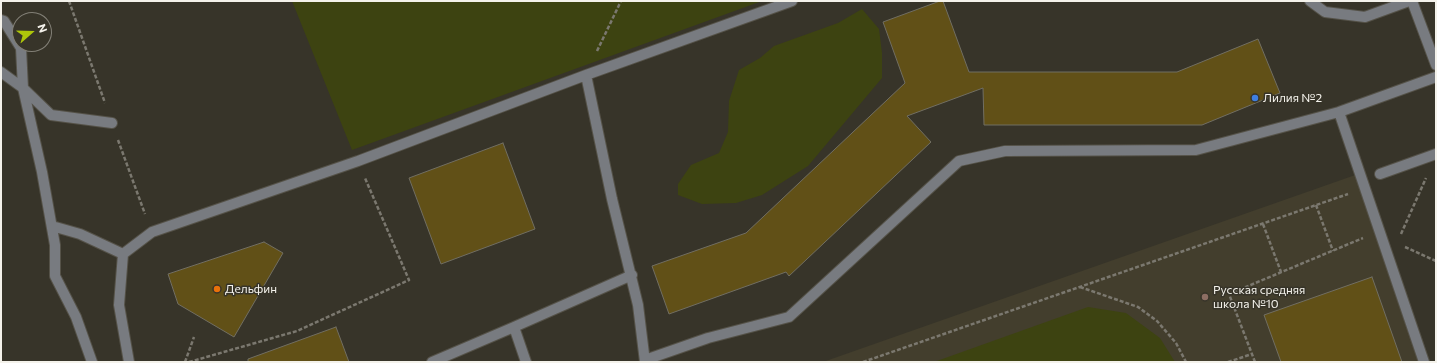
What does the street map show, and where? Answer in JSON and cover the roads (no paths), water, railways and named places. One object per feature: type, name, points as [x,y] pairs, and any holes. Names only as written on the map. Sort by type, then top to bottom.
[{"type":"street","points":[[130,362],[118,305],[123,254],[152,232],[358,161],[586,75],[792,1]]},
{"type":"street","points":[[1310,1],[1325,12],[1365,17],[1410,1],[1436,65]]},
{"type":"street","points":[[1,20],[4,21],[21,48],[23,88],[42,172],[55,245],[55,276],[76,317],[92,362]]},
{"type":"street","points":[[1,72],[23,88],[51,115],[112,123]]},
{"type":"street","points":[[586,75],[612,199],[632,274],[638,305],[645,361],[708,338],[789,317],[959,161],[1005,151],[1196,150],[1339,112],[1436,77]]},
{"type":"street","points":[[1339,112],[1424,362]]},
{"type":"street","points":[[1380,174],[1436,154]]},
{"type":"street","points":[[52,226],[80,234],[123,254]]},
{"type":"street","points":[[432,362],[632,274]]},
{"type":"street","points":[[514,327],[526,362]]},
{"type":"place","name":"Лилия №2","points":[[1255,98]]},
{"type":"place","name":"Дельфин","points":[[217,289]]},
{"type":"place","name":"Русская средняя школа №10","points":[[1205,297]]}]
